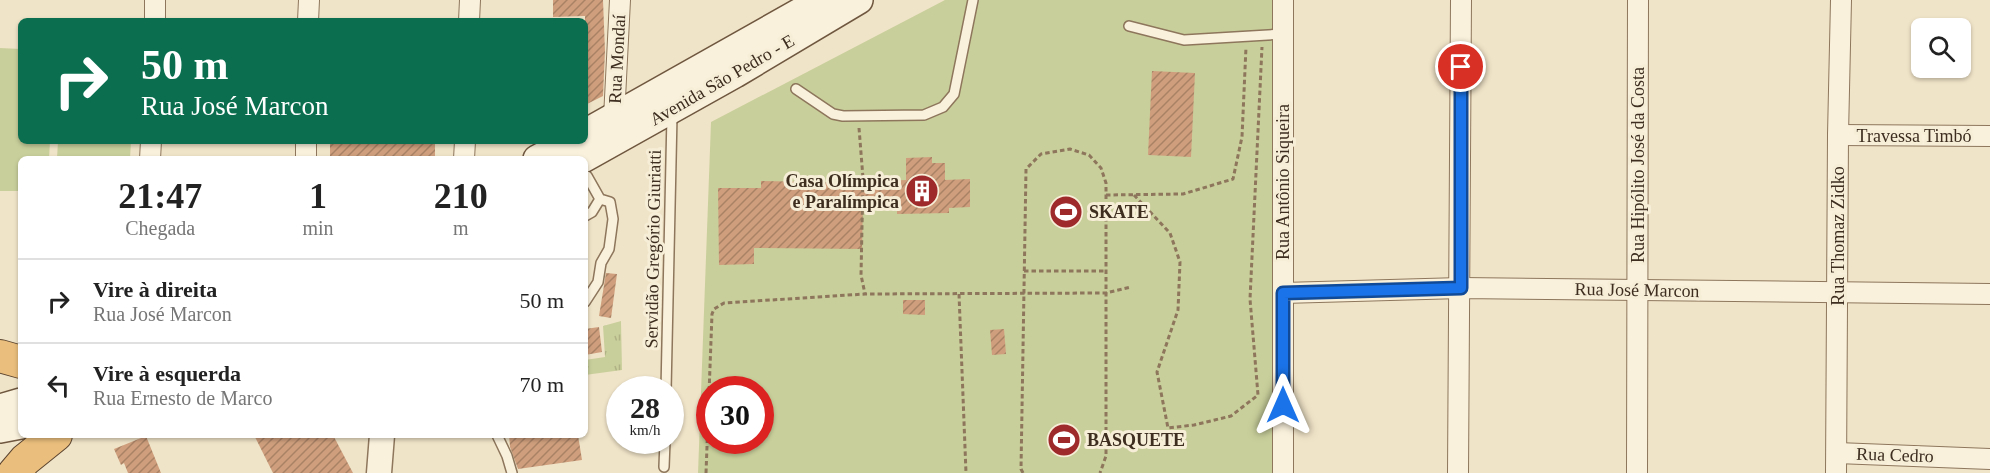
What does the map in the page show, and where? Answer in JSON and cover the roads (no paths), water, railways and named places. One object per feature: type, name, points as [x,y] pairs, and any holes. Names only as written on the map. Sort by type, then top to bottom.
[{"type":"highway","points":[[0,356],[18,361]]},
{"type":"highway","points":[[14,473],[25,460],[52,438]]},
{"type":"main road","name":"Avenida São Pedro - E","points":[[588,131],[821,0]]},
{"type":"main road","name":"Avenida São Pedro - E","points":[[588,165],[672,110],[859,0]]},
{"type":"main road","points":[[543,156],[565,144]]},
{"type":"main road","points":[[0,408],[18,403]]},
{"type":"main road","points":[[0,429],[18,426]]},
{"type":"street","points":[[155,0],[155,18]]},
{"type":"street","points":[[308,18],[309,0]]},
{"type":"street","points":[[470,0],[470,18]]},
{"type":"street","name":"Rua Mondaí","points":[[614,118],[620,0]]},
{"type":"street","name":"Rua Antônio Siqueira","points":[[1283,0],[1283,473]]},
{"type":"street","points":[[1458,473],[1461,288],[1461,0]]},
{"type":"street","name":"Rua Hipólito José da Costa","points":[[1637,473],[1638,0]]},
{"type":"street","name":"Rua Thomaz Zidko","points":[[1836,473],[1841,0]]},
{"type":"street","name":"Travessa Timbó","points":[[1838,135],[1990,136]]},
{"type":"street","name":"Rua José Marcon","points":[[1283,293],[1461,288],[1990,294]]},
{"type":"street","points":[[378,473],[382,438]]},
{"type":"street","name":"Rua Cedro","points":[[1837,453],[1990,459]]},
{"type":"lane","points":[[796,90],[833,114],[924,115],[943,107],[954,94],[973,0]]},
{"type":"lane","points":[[1129,26],[1184,40],[1283,34]]},
{"type":"lane","name":"Servidão Gregório Giuriatti","points":[[666,376],[672,110]]},
{"type":"lane","points":[[588,173],[600,199],[610,202],[613,219],[609,249],[601,264],[598,282],[588,297]]},
{"type":"lane","points":[[588,214],[600,199]]},
{"type":"lane","points":[[498,438],[507,456],[512,473]]},
{"type":"lane","points":[[664,454],[664,467]]},
{"type":"place","name":"Casa Olímpica e Paralímpica","points":[[922,191]]},
{"type":"place","name":"SKATE","points":[[1066,212]]},
{"type":"place","name":"BASQUETE","points":[[1064,440]]}]
